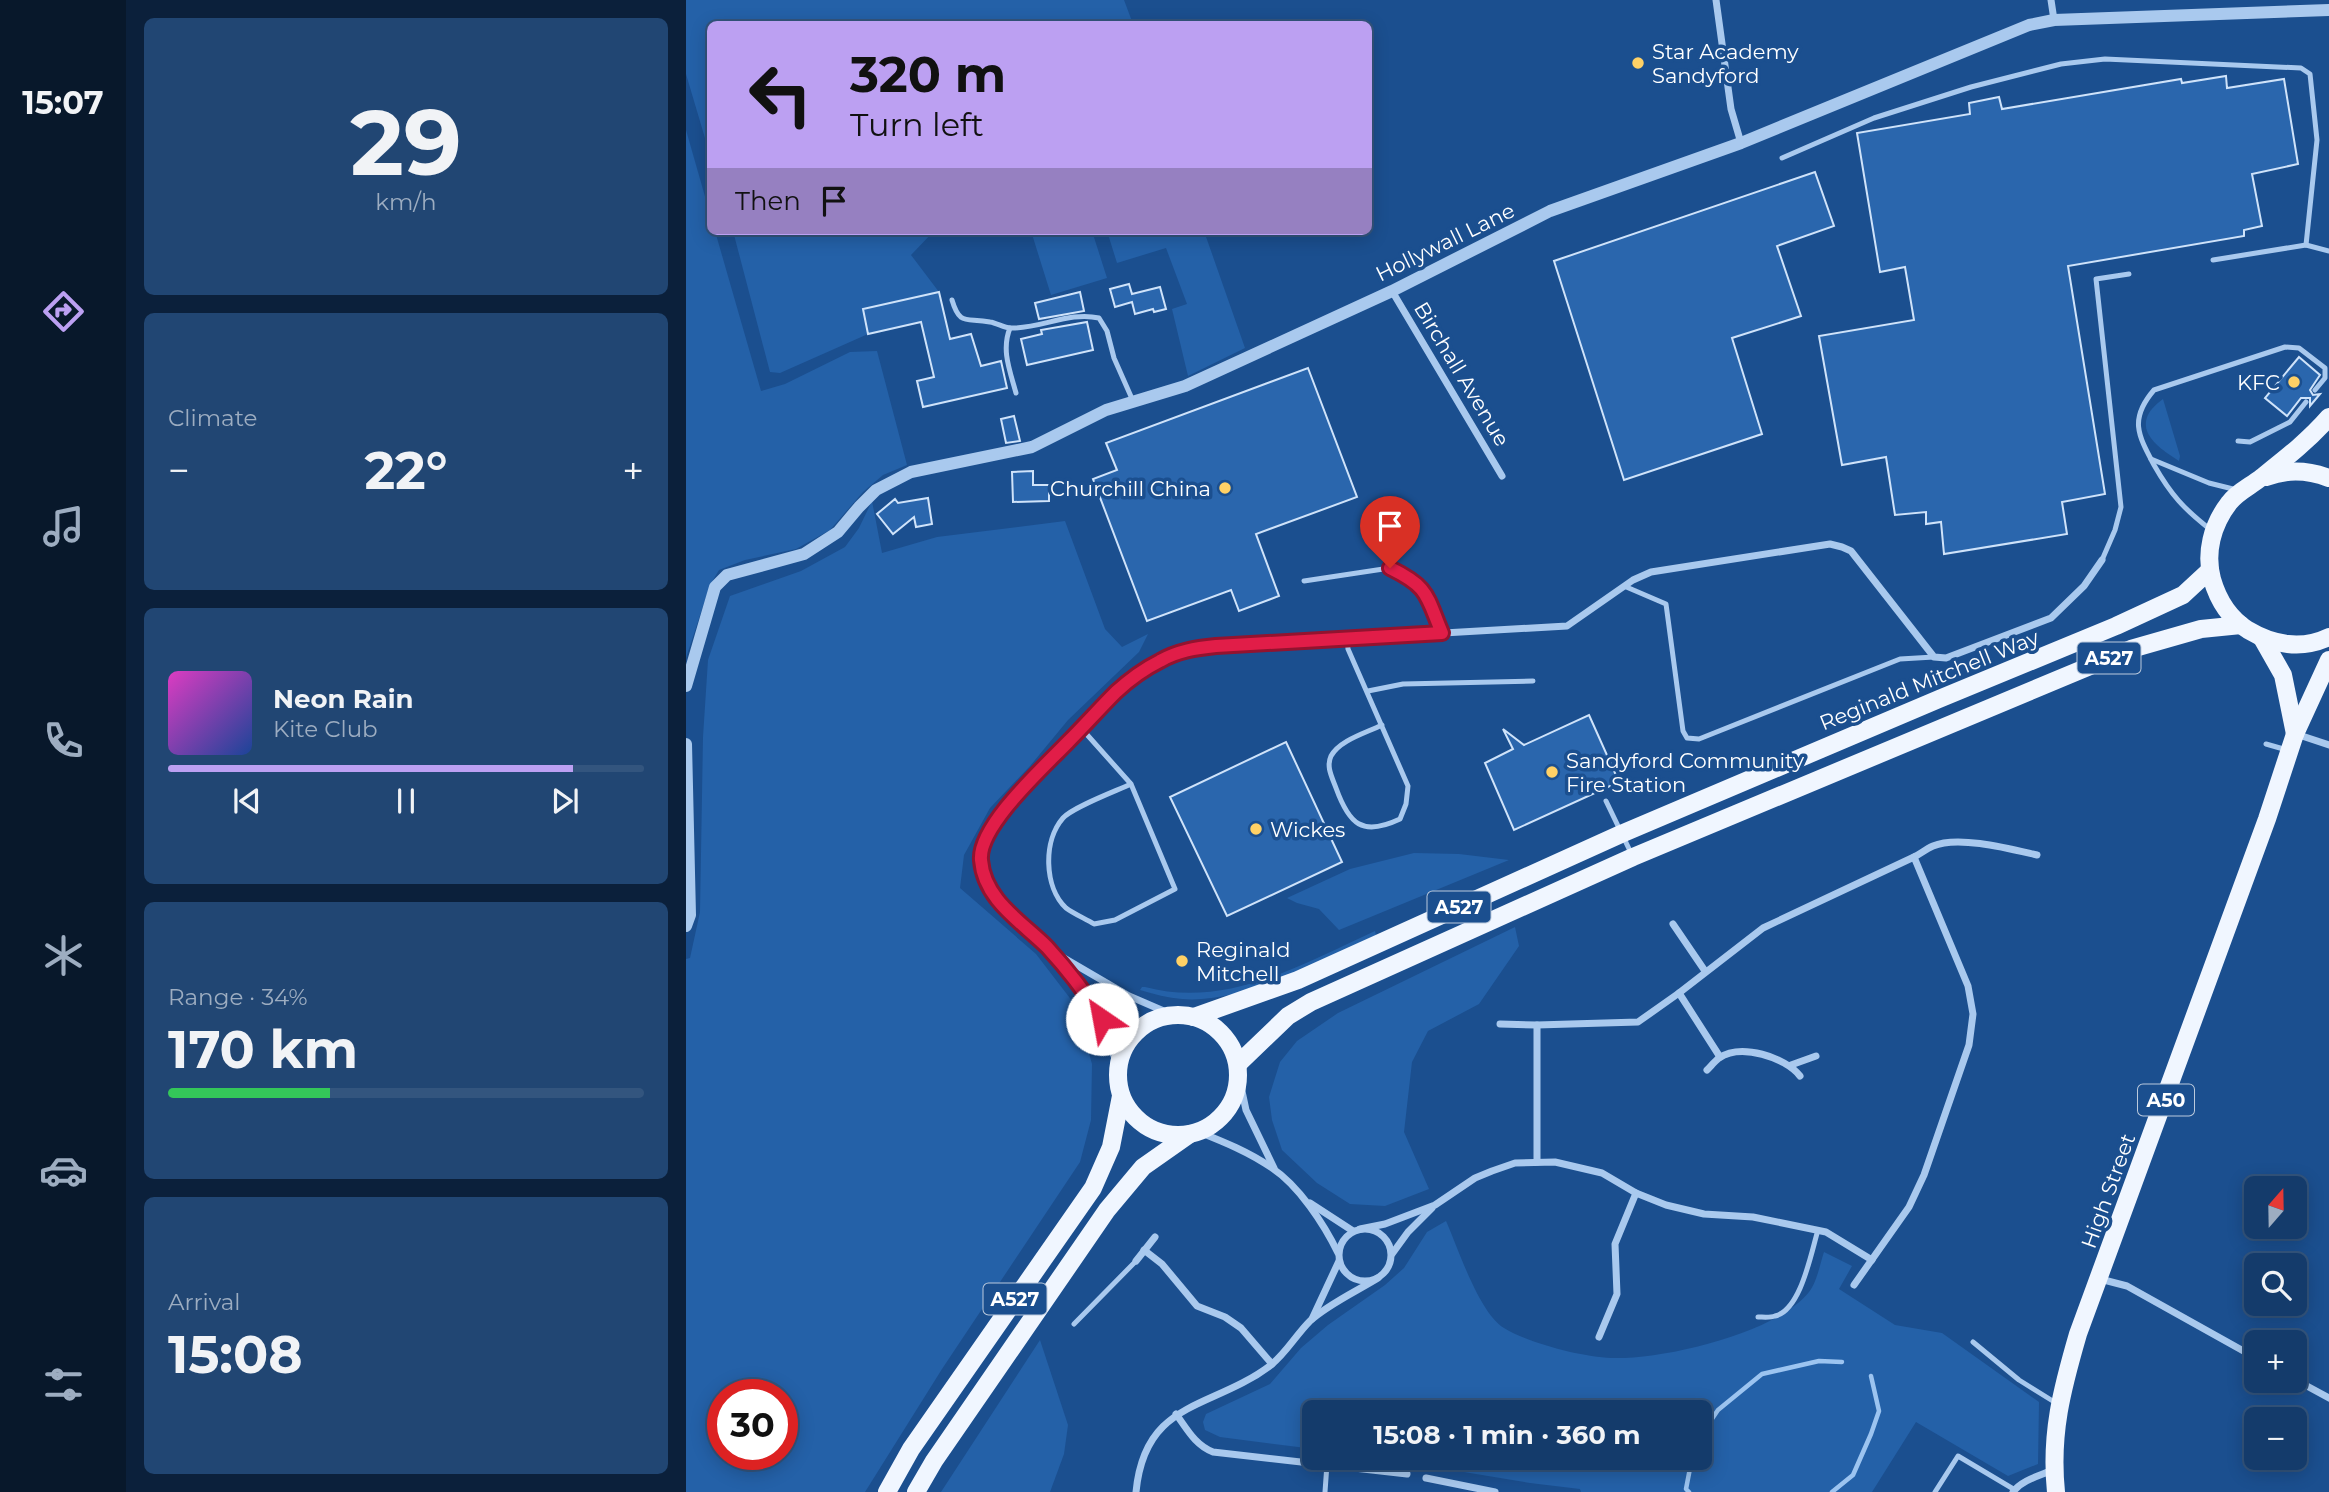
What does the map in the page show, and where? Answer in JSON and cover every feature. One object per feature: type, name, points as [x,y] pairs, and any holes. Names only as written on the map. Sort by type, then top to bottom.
[{"type":"main road","points":[[2329,417],[2311,438],[2227,505],[2213,532],[2209,552],[2210,570],[2222,604],[2241,625],[2262,638],[2281,643],[2300,645],[2329,638]]},
{"type":"main road","points":[[2260,479],[2291,471],[2329,478]]},
{"type":"main road","name":"Reginald Mitchell Way","points":[[1194,1017],[1298,980],[1621,834],[2116,626],[2182,595],[2210,570]]},
{"type":"main road","name":"A527","points":[[1238,1071],[1288,1016],[1311,1002],[1633,857],[2131,649],[2201,629],[2241,625]]},
{"type":"main road","points":[[2262,638],[2283,675],[2292,742]]},
{"type":"main road","name":"High Street","points":[[2053,1470],[2056,1420],[2078,1334],[2263,831],[2292,742],[2329,660]]},
{"type":"main road","points":[[1173,1015],[1194,1017],[1207,1022],[1223,1034],[1234,1051],[1238,1071],[1235,1097],[1229,1108],[1219,1120],[1194,1133],[1161,1133],[1143,1124],[1128,1109],[1121,1096],[1118,1067],[1125,1046],[1138,1030],[1151,1021],[1173,1015]]},
{"type":"main road","name":"A527","points":[[887,1492],[911,1449],[1093,1188],[1111,1147],[1121,1096]]},
{"type":"main road","name":"A527","points":[[916,1492],[934,1461],[1107,1210],[1143,1167],[1194,1133]]},
{"type":"main road","name":"A50","points":[[2053,1470],[2056,1492]]},
{"type":"street","points":[[1716,0],[1731,109],[1741,143]]},
{"type":"street","points":[[2050,0],[2054,20]]},
{"type":"street","name":"Hollywall Lane","points":[[686,686],[715,587],[727,575],[804,554],[838,532],[876,490],[911,472],[1032,447],[1106,410],[1185,386],[1392,290],[1550,211],[1741,143],[2029,25],[2054,20],[2329,10]]},
{"type":"street","name":"Birchall Avenue","points":[[1392,290],[1502,475]]},
{"type":"street","points":[[1118,1067],[1102,1019],[1081,987],[1046,946],[1005,909],[991,890],[981,860],[983,845],[1009,804],[1117,691],[1161,660],[1192,648],[1567,626],[1624,586],[1651,572],[1830,544],[1851,551],[1934,657],[1946,658],[1968,652],[2051,618],[2084,586],[2102,560]]},
{"type":"street","points":[[2292,742],[2329,745]]},
{"type":"street","points":[[686,744],[690,915],[686,926]]},
{"type":"street","points":[[1500,1024],[1637,1022],[1763,928],[1914,858],[1934,845],[1957,842],[2037,855]]},
{"type":"street","points":[[1854,1285],[1909,1207],[1924,1175],[1969,1045],[1973,1014],[1968,986],[1914,858]]},
{"type":"street","points":[[1673,924],[1705,971]]},
{"type":"street","points":[[1046,946],[1095,978],[1173,1015]]},
{"type":"street","points":[[1679,993],[1720,1057]]},
{"type":"street","points":[[1537,1025],[1537,1162]]},
{"type":"street","points":[[1707,1070],[1720,1057],[1747,1050],[1791,1065],[1800,1076]]},
{"type":"street","points":[[1791,1065],[1816,1056]]},
{"type":"street","points":[[1238,1071],[1246,1110],[1274,1169]]},
{"type":"street","points":[[1194,1133],[1246,1153],[1274,1169],[1304,1199],[1329,1235],[1346,1273],[1357,1280],[1378,1278]]},
{"type":"street","points":[[1136,1492],[1138,1468],[1154,1436],[1176,1414],[1233,1388],[1272,1364],[1312,1319],[1385,1272],[1391,1255],[1414,1225],[1435,1205],[1475,1178],[1515,1163],[1576,1165],[1666,1205],[1704,1214],[1753,1217],[1826,1232],[1872,1259]]},
{"type":"street","points":[[1599,1337],[1616,1294],[1615,1244],[1636,1193]]},
{"type":"street","points":[[1304,1199],[1356,1230],[1369,1229],[1384,1237],[1391,1255]]},
{"type":"street","points":[[1312,1319],[1339,1257],[1342,1241],[1356,1230],[1385,1224],[1435,1205]]},
{"type":"street","points":[[1136,1261],[1154,1237]]},
{"type":"street","points":[[1144,1250],[1162,1264],[1197,1306],[1225,1317],[1241,1328],[1272,1364]]},
{"type":"street","points":[[2100,1279],[2127,1286],[2244,1351]]},
{"type":"street","points":[[2307,1386],[2329,1398]]},
{"type":"street","points":[[1176,1414],[1202,1448],[1213,1452],[1302,1461]]},
{"type":"street","points":[[1375,1470],[1407,1474]]},
{"type":"street","points":[[2014,1491],[2026,1481],[2053,1470]]},
{"type":"street","points":[[1426,1478],[1496,1492]]},
{"type":"lane","points":[[1782,158],[1874,118],[2062,64],[2105,59],[2301,68],[2310,74],[2317,139],[2306,245]]},
{"type":"lane","points":[[2213,260],[2306,245],[2329,251]]},
{"type":"lane","points":[[2102,560],[2116,530],[2121,507],[2096,279],[2129,274]]},
{"type":"lane","points":[[952,300],[956,315],[962,320],[990,322],[1010,328],[1085,315],[1099,318],[1107,331],[1114,358],[1133,402]]},
{"type":"lane","points":[[1010,328],[1005,339],[1005,354],[1016,393]]},
{"type":"lane","points":[[2213,532],[2182,508],[2141,444],[2139,418],[2144,401],[2154,390],[2285,347],[2299,348],[2325,368],[2325,378],[2315,390]]},
{"type":"lane","points":[[2238,441],[2250,442],[2290,422],[2306,402]]},
{"type":"lane","points":[[2151,460],[2209,483],[2242,492]]},
{"type":"lane","points":[[1304,581],[1390,568],[1412,578],[1425,590],[1442,633]]},
{"type":"lane","points":[[1624,586],[1666,604],[1683,731],[1687,738],[1699,738],[1899,659],[1934,657]]},
{"type":"lane","points":[[1347,637],[1348,649],[1368,691],[1408,786],[1406,804],[1400,819],[1385,826],[1368,828],[1355,823],[1343,809],[1328,765],[1332,754],[1342,744],[1382,725]]},
{"type":"lane","points":[[1368,691],[1403,684],[1533,681]]},
{"type":"lane","points":[[1082,729],[1131,785],[1175,889],[1115,920],[1094,924],[1066,908],[1051,886],[1049,860],[1054,835],[1064,817],[1131,785]]},
{"type":"lane","points":[[2266,744],[2292,742]]},
{"type":"lane","points":[[1606,801],[1633,857]]},
{"type":"lane","points":[[1758,1317],[1776,1317],[1787,1309],[1799,1293],[1818,1230]]},
{"type":"lane","points":[[1074,1324],[1136,1261]]},
{"type":"lane","points":[[1973,1342],[2019,1380],[2059,1405]]},
{"type":"lane","points":[[1935,1492],[1958,1455],[2014,1491]]},
{"type":"lane","points":[[1325,1492],[1327,1470]]},
{"type":"shaded area","points":[[686,0],[1124,0],[1132,21],[707,21],[707,145],[686,74]]},
{"type":"shaded area","points":[[686,130],[707,204],[707,235],[716,235],[761,391],[785,384],[850,352],[877,351],[907,465],[883,475],[863,492],[830,530],[796,549],[745,560],[719,570],[710,585],[686,658]]},
{"type":"shaded area","points":[[734,235],[930,235],[911,255],[939,292],[863,309],[868,334],[780,373],[770,372]]},
{"type":"shaded area","points":[[1032,235],[1093,235],[1107,278],[1051,295]]},
{"type":"shaded area","points":[[1108,235],[1205,235],[1245,348],[1188,376],[1172,309],[1187,304],[1166,248],[1117,263]]},
{"type":"shaded area","points":[[2163,399],[2180,456],[2179,461],[2161,449],[2148,434],[2147,418]]},
{"type":"shaded area","points":[[872,501],[882,553],[937,537],[1065,521],[1105,629],[1122,647],[1148,634],[1139,652],[1068,720],[990,808],[964,855],[960,888],[1036,954],[1076,1006],[1092,1064],[1091,1120],[1080,1162],[942,1369],[865,1492],[686,1492],[686,959],[690,958],[700,912],[703,737],[708,660],[730,596],[801,571],[845,547],[859,528]]},
{"type":"shaded area","points":[[1414,853],[1459,854],[1509,860],[1339,930],[1319,909],[1287,898],[1350,869]]},
{"type":"shaded area","points":[[1515,927],[1519,946],[1479,1004],[1428,1031],[1412,1062],[1404,1132],[1429,1189],[1385,1206],[1350,1204],[1317,1183],[1282,1150],[1272,1120],[1269,1097],[1280,1062],[1297,1041],[1338,1013]]},
{"type":"shaded area","points":[[1375,931],[1376,935],[1307,968],[1231,995],[1182,999],[1140,990],[1145,987],[1175,992],[1205,992],[1234,988],[1292,969]]},
{"type":"shaded area","points":[[1446,1221],[1478,1295],[1486,1309],[1504,1328],[1541,1344],[1611,1358],[1688,1349],[1772,1320],[1793,1307],[1809,1292],[1824,1252],[1852,1266],[1839,1289],[1895,1325],[1942,1333],[2039,1402],[2038,1464],[2008,1476],[1916,1422],[1872,1492],[1581,1492],[1580,1489],[1451,1470],[1712,1470],[1712,1400],[1302,1400],[1302,1447],[1220,1437],[1205,1430],[1203,1422],[1206,1414],[1270,1384],[1301,1348],[1328,1325],[1385,1285],[1404,1268],[1427,1232]]},
{"type":"shaded area","points":[[1040,1340],[1068,1425],[1064,1454],[1050,1492],[941,1492]]},
{"type":"building","points":[[2226,76],[2227,88],[2284,79],[2298,164],[2252,174],[2262,226],[2244,230],[2244,236],[2068,266],[2105,494],[2062,502],[2067,534],[1944,554],[1941,522],[1926,524],[1926,512],[1895,515],[1886,457],[1842,465],[1819,336],[1914,320],[1905,267],[1880,272],[1857,133],[1970,114],[1969,103],[1999,97],[2002,109],[2181,79],[2182,83]]},
{"type":"building","points":[[1815,172],[1834,226],[1777,246],[1801,316],[1732,338],[1762,434],[1624,480],[1554,261]]},
{"type":"building","points":[[1129,284],[1132,294],[1160,287],[1166,309],[1135,314],[1132,302],[1115,307],[1110,289]]},
{"type":"building","points":[[939,292],[950,339],[971,334],[981,366],[1001,361],[1007,388],[923,407],[917,381],[934,377],[921,322],[868,334],[863,309]]},
{"type":"building","points":[[1080,292],[1084,311],[1039,319],[1035,303]]},
{"type":"building","points":[[1087,322],[1093,350],[1027,365],[1021,339],[1042,334],[1041,330]]},
{"type":"building","points":[[2299,357],[2320,375],[2310,390],[2313,395],[2320,394],[2310,406],[2310,398],[2301,398],[2287,416],[2265,398]]},
{"type":"building","name":"Churchill China","points":[[1308,368],[1357,497],[1256,534],[1279,596],[1239,611],[1231,590],[1147,621],[1093,479],[1117,470],[1106,443]]},
{"type":"building","points":[[1014,416],[1020,441],[1006,443],[1001,419]]},
{"type":"building","points":[[1033,471],[1033,485],[1049,485],[1049,501],[1013,502],[1012,472]]},
{"type":"building","points":[[928,498],[932,524],[916,527],[914,517],[893,534],[877,514],[895,499],[898,503]]},
{"type":"building","name":"Sandyford Community Fire Station","points":[[1589,715],[1619,782],[1514,830],[1485,763],[1513,749],[1503,729],[1524,745]]},
{"type":"building","name":"Wickes","points":[[1286,742],[1342,862],[1227,916],[1170,797]]},
{"type":"waterway","points":[[1712,1419],[1718,1410],[1762,1374],[1819,1361],[1842,1362]]},
{"type":"waterway","points":[[1832,1492],[1853,1475],[1879,1411],[1871,1376]]},
{"type":"waterway","points":[[1689,1492],[1686,1489],[1690,1470]]},
{"type":"place","name":"Star Academy Sandyford","points":[[1638,63]]},
{"type":"place","name":"KFC","points":[[2294,382]]},
{"type":"place","name":"Churchill China","points":[[1225,488]]},
{"type":"place","name":"Sandyford Community Fire Station","points":[[1552,772]]},
{"type":"place","name":"Wickes","points":[[1256,829]]},
{"type":"place","name":"Reginald Mitchell","points":[[1182,961]]},
{"type":"route","points":[[1102,1019],[1081,987],[1046,946],[1005,909],[991,890],[981,860],[983,845],[992,828],[1009,804],[1117,691],[1161,660],[1192,648],[1442,633],[1425,590],[1412,578],[1390,568]]}]
